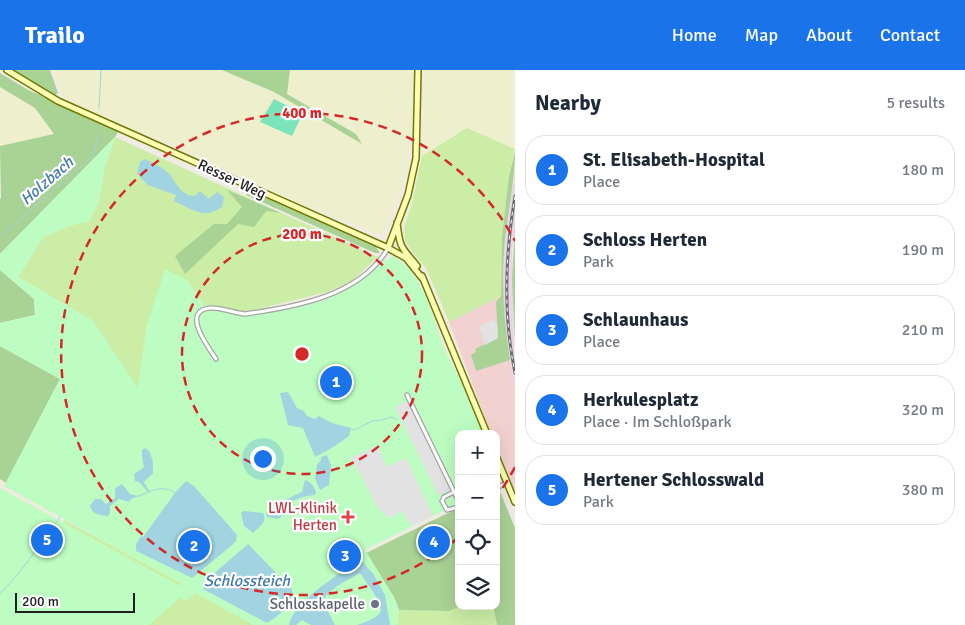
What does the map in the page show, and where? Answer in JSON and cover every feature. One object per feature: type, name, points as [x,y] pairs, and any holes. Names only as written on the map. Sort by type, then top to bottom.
[{"type":"main road","name":"Resser Weg","points":[[7,70],[58,101],[388,248],[406,258],[422,278]]},
{"type":"main road","points":[[388,248],[408,195],[416,158],[418,70]]},
{"type":"main road","name":"Resser Weg","points":[[397,223],[400,245],[405,254],[419,268],[485,430]]},
{"type":"main road","points":[[500,465],[515,502]]},
{"type":"street","points":[[216,359],[198,328],[198,316],[203,310],[212,308],[245,314],[322,298],[344,289],[360,278],[382,258],[388,248]]},
{"type":"street","points":[[407,395],[454,492],[444,496],[442,501],[447,510],[455,507]]},
{"type":"street","points":[[500,486],[507,482]]},
{"type":"shaded area","points":[[515,175],[515,227],[512,251],[515,384],[505,333],[503,309],[504,252],[508,213]]},
{"type":"shaded area","points":[[501,296],[515,384],[515,492],[500,456],[500,430],[490,430],[449,322]]},
{"type":"shaded area","points":[[493,320],[497,323],[498,338],[485,345],[479,326]]},
{"type":"shaded area","points":[[408,401],[450,490],[438,495],[395,407]]},
{"type":"shaded area","points":[[377,446],[387,467],[406,458],[433,516],[411,526],[402,511],[389,518],[377,507],[362,476],[350,458]]},
{"type":"green space","points":[[15,70],[50,70],[58,93],[53,94]]},
{"type":"green space","points":[[53,70],[222,70],[274,92],[356,134],[287,93],[290,70],[413,70],[412,123],[408,161],[400,194],[382,236],[297,203],[153,137],[113,123],[63,98]]},
{"type":"green space","points":[[222,70],[290,70],[287,94],[356,134],[362,144],[274,92]]},
{"type":"green space","points":[[424,70],[515,70],[515,149],[467,128],[422,156]]},
{"type":"green space","points":[[0,73],[28,90],[119,130],[115,137],[0,254],[0,146],[54,134],[35,108],[0,87]]},
{"type":"green space","points":[[0,87],[35,108],[54,134],[0,146]]},
{"type":"green space","points":[[274,99],[300,112],[301,117],[292,136],[260,122]]},
{"type":"green space","points":[[467,128],[515,149],[509,176],[502,237],[501,296],[449,322],[426,268],[405,241],[404,227],[411,207],[422,156]]},
{"type":"green space","points":[[115,137],[378,257],[351,282],[327,292],[246,312],[210,305],[204,306],[187,280],[147,325],[138,389],[93,321],[18,277],[43,237],[72,225],[88,222],[98,204],[105,167]]},
{"type":"green space","points":[[115,137],[105,167],[98,204],[88,222],[72,225],[43,237],[18,277],[93,321],[138,388],[147,325],[165,269],[187,280],[204,306],[211,310],[245,316],[323,301],[357,284],[383,258],[387,260],[393,256],[404,264],[419,284],[425,296],[443,345],[481,430],[455,430],[455,505],[365,550],[394,597],[399,610],[397,625],[253,625],[195,593],[186,601],[180,598],[149,625],[0,625],[0,488],[180,586],[180,583],[4,486],[60,379],[0,346],[0,323],[35,315],[34,299],[0,270],[0,254]]},
{"type":"green space","points":[[515,152],[514,177],[503,265],[505,320],[510,360],[476,371],[471,355],[476,352],[475,349],[498,338],[496,302],[501,296],[502,237],[509,176]]},
{"type":"green space","points":[[227,190],[281,213],[266,211],[254,227],[238,224],[185,274],[175,256],[214,224],[227,224],[242,207]]},
{"type":"green space","points":[[248,190],[376,247],[380,253],[375,253],[246,195]]},
{"type":"green space","points":[[515,227],[515,342],[512,279]]},
{"type":"green space","points":[[0,270],[34,299],[35,315],[0,323]]},
{"type":"green space","points":[[0,346],[60,379],[6,483],[0,479]]},
{"type":"green space","points":[[500,494],[515,528],[515,625],[497,625],[494,610],[500,610]]},
{"type":"green space","points":[[455,511],[455,608],[449,611],[399,610],[394,597],[366,553]]},
{"type":"green space","points":[[64,520],[255,625],[0,625],[0,591],[58,531]]},
{"type":"green space","points":[[455,608],[494,610],[497,625],[397,625],[399,610],[449,611]]},
{"type":"water","points":[[145,159],[164,169],[185,193],[195,196],[200,191],[209,199],[217,192],[224,197],[222,207],[209,213],[198,212],[174,201],[176,195],[148,185],[137,174],[140,162]]},
{"type":"water","points":[[288,392],[297,408],[304,411],[307,416],[315,419],[319,416],[332,423],[351,428],[349,436],[315,457],[303,428],[288,425],[280,393]]},
{"type":"water","points":[[145,448],[150,452],[153,463],[153,473],[144,482],[148,492],[139,482],[135,481],[134,474],[144,467],[142,450]]},
{"type":"water","points":[[327,455],[331,465],[329,485],[320,490],[315,478],[317,465],[321,457]]},
{"type":"water","points":[[305,480],[313,486],[316,492],[315,495],[293,501],[278,519],[267,517],[266,513],[272,506],[302,492]]},
{"type":"water","name":"Schlossteich","points":[[186,481],[194,486],[237,535],[236,541],[231,546],[192,578],[136,551],[136,544],[141,536],[143,537]]},
{"type":"water","points":[[122,484],[130,494],[139,496],[131,499],[129,502],[119,499],[110,506],[108,516],[99,515],[93,511],[90,506],[95,499],[101,499],[106,504],[115,498],[115,488]]},
{"type":"water","points":[[244,511],[263,513],[264,522],[253,533],[244,526],[241,513]]},
{"type":"water","name":"Schlossteich","points":[[248,544],[292,589],[288,605],[267,623],[203,589],[203,583]]},
{"type":"water","points":[[358,561],[362,561],[374,575],[385,595],[390,625],[357,625],[374,618],[381,611],[379,601],[360,573],[337,586],[325,597],[325,606],[335,625],[311,625],[302,620],[296,625],[289,625],[292,616],[308,598]]},
{"type":"waterway","name":"Holzbach","points":[[99,108],[101,70]]},
{"type":"waterway","name":"Holzbach","points":[[0,237],[93,156],[98,136]]},
{"type":"waterway","points":[[351,429],[355,430],[372,421],[392,417],[397,420]]},
{"type":"waterway","points":[[139,496],[161,489],[170,490],[175,493]]},
{"type":"waterway","points":[[0,593],[20,572],[60,517]]},
{"type":"waterway","points":[[290,600],[299,606]]},
{"type":"railway","points":[[515,196],[507,263],[507,307],[515,373]]},
{"type":"place","name":"St. Elisabeth-Hospital","points":[[336,382]]},
{"type":"place","name":"LWL-Klinik Herten","points":[[348,517]]},
{"type":"place","name":"Hertener Schlosswald","points":[[47,540]]},
{"type":"place","name":"Herkulesplatz","points":[[434,542]]},
{"type":"place","name":"Schloss Herten","points":[[194,546]]},
{"type":"place","name":"Schlaunhaus","points":[[345,556]]},
{"type":"place","name":"Schlosskapelle","points":[[375,604]]}]
